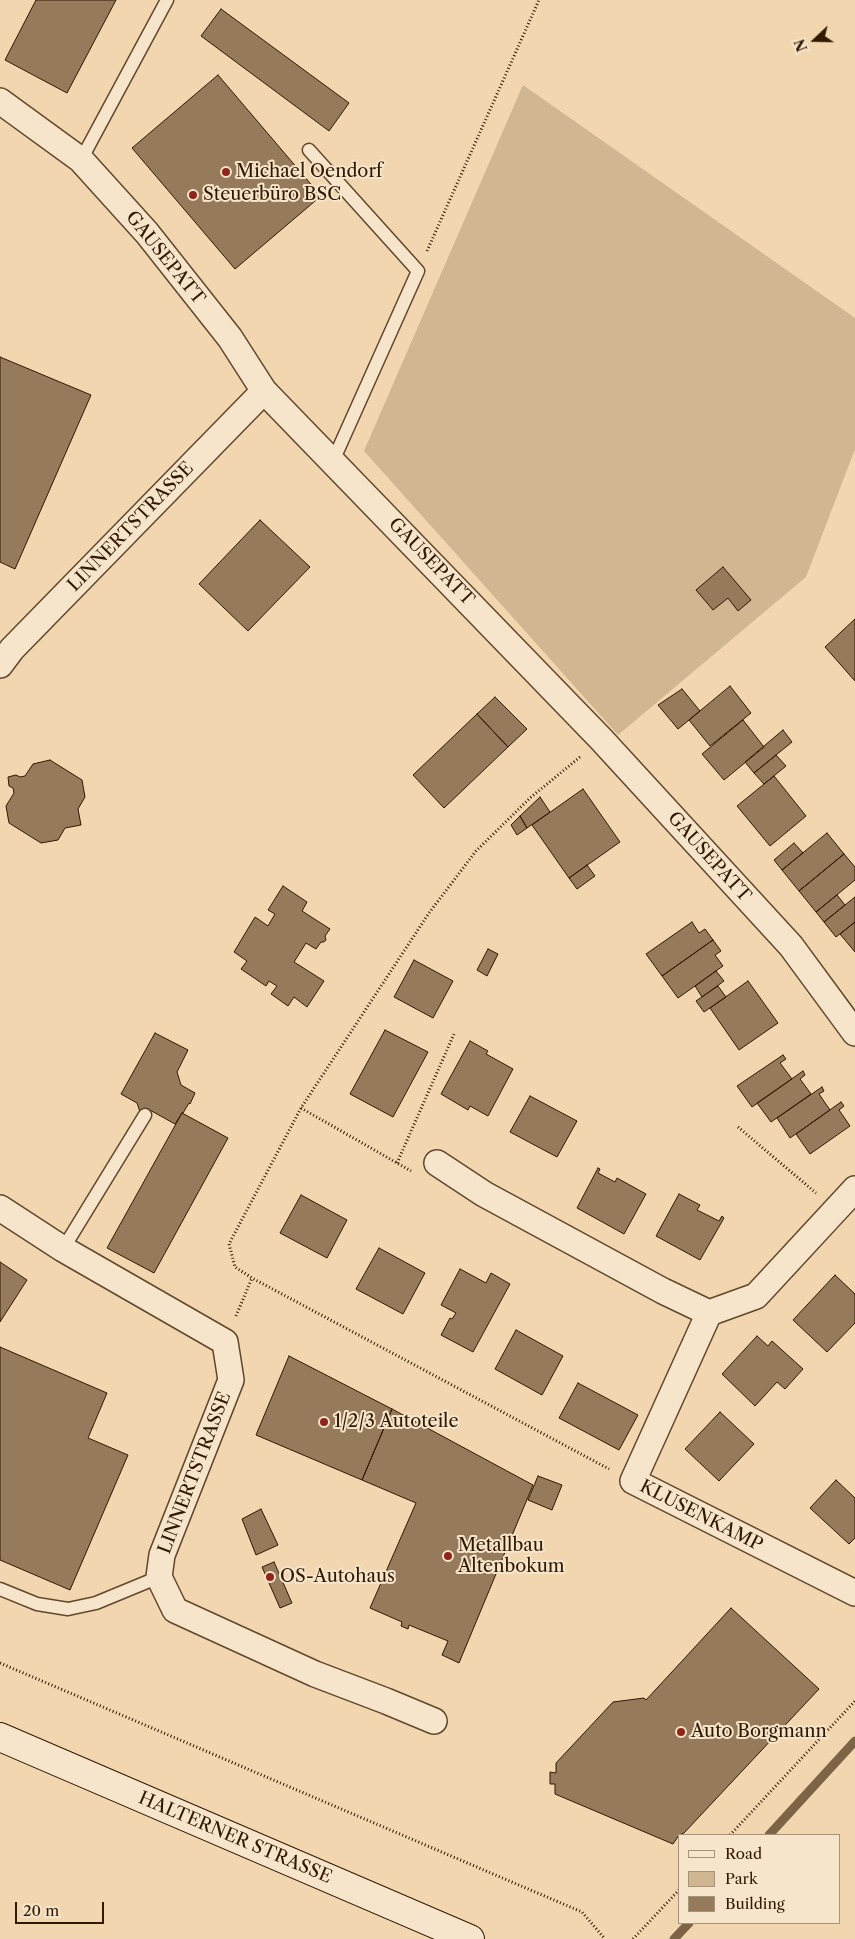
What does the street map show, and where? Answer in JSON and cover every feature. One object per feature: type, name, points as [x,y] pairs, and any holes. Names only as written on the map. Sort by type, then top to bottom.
[{"type":"main road","name":"HALTERNER STRASSE","points":[[0,1737],[470,1939]]},
{"type":"street","name":"GAUSEPATT","points":[[0,101],[81,160],[147,233],[230,338],[264,391],[601,739],[791,946],[855,1033]]},
{"type":"street","name":"LINNERTSTRASSE","points":[[4,653],[264,391]]},
{"type":"street","points":[[437,1163],[484,1194],[663,1291],[709,1313],[756,1296],[855,1188]]},
{"type":"street","points":[[0,1208],[63,1249],[225,1342]]},
{"type":"street","name":"KLUSENKAMP","points":[[709,1313],[633,1481],[855,1593]]},
{"type":"street","name":"LINNERTSTRASSE","points":[[225,1342],[230,1380],[162,1555],[159,1577],[175,1610],[315,1674],[434,1721]]},
{"type":"lane","points":[[81,160],[167,0]]},
{"type":"lane","points":[[308,150],[418,272],[333,461]]},
{"type":"lane","points":[[63,1249],[145,1115]]},
{"type":"lane","points":[[0,1589],[36,1604],[68,1609],[96,1604],[159,1577]]},
{"type":"path","points":[[418,272],[539,0]]},
{"type":"path","points":[[601,739],[530,798],[476,851],[429,913],[301,1108],[229,1244],[235,1267],[252,1278],[633,1481]]},
{"type":"path","points":[[397,1163],[454,1034]]},
{"type":"path","points":[[301,1108],[417,1175],[437,1163]]},
{"type":"path","points":[[738,1127],[836,1209]]},
{"type":"path","points":[[225,1342],[252,1278]]},
{"type":"path","points":[[0,1663],[582,1912],[605,1939]]},
{"type":"path","points":[[731,1834],[855,1701]]},
{"type":"path","points":[[633,1939],[678,1891]]},
{"type":"green space","points":[[523,85],[855,318],[855,449],[806,577],[618,735],[364,451]]},
{"type":"building","points":[[36,0],[116,0],[67,93],[5,60]]},
{"type":"building","points":[[221,9],[349,103],[329,131],[201,36]]},
{"type":"building","name":"Michael Oendorf","points":[[218,75],[321,196],[235,269],[132,148]]},
{"type":"building","points":[[0,357],[91,395],[15,569],[0,562]]},
{"type":"building","points":[[260,520],[310,567],[248,631],[199,584]]},
{"type":"building","points":[[723,567],[751,600],[738,611],[728,598],[713,610],[696,590]]},
{"type":"building","points":[[855,619],[855,681],[825,647]]},
{"type":"building","points":[[730,686],[751,713],[710,746],[689,720]]},
{"type":"building","points":[[682,689],[700,711],[678,729],[658,705]]},
{"type":"building","points":[[495,697],[527,729],[508,747],[477,714]]},
{"type":"building","points":[[477,714],[508,747],[444,808],[413,775]]},
{"type":"building","points":[[743,720],[764,747],[724,780],[702,754]]},
{"type":"building","points":[[783,730],[792,742],[754,773],[745,762]]},
{"type":"building","points":[[776,755],[786,766],[764,784],[754,773]]},
{"type":"building","points":[[50,760],[82,780],[85,797],[78,809],[81,825],[65,828],[58,840],[41,843],[9,823],[6,806],[14,793],[13,788],[9,786],[8,777],[16,775],[20,777],[25,776],[33,764]]},
{"type":"building","points":[[774,776],[806,816],[770,846],[737,806]]},
{"type":"building","points":[[583,789],[620,842],[569,878],[532,825]]},
{"type":"building","points":[[540,797],[550,812],[527,828],[520,816]]},
{"type":"building","points":[[520,816],[527,828],[517,835],[511,825]]},
{"type":"building","points":[[827,833],[844,854],[799,891],[782,870]]},
{"type":"building","points":[[794,843],[803,853],[782,870],[774,860]]},
{"type":"building","points":[[844,854],[855,867],[855,880],[816,912],[799,891]]},
{"type":"building","points":[[587,865],[595,876],[577,889],[569,878]]},
{"type":"building","points":[[283,886],[307,902],[302,911],[330,929],[325,936],[326,940],[321,942],[316,949],[306,943],[294,962],[324,981],[307,1007],[294,997],[288,1006],[271,994],[277,986],[269,981],[266,986],[241,969],[247,961],[234,952],[255,917],[268,926],[275,914],[268,910]]},
{"type":"building","points":[[837,895],[845,905],[824,922],[816,912]]},
{"type":"building","points":[[855,897],[855,922],[836,937],[824,922]]},
{"type":"building","points":[[692,922],[699,933],[705,929],[713,940],[662,976],[646,954]]},
{"type":"building","points":[[855,922],[855,952],[840,934]]},
{"type":"building","points":[[713,940],[721,951],[715,955],[723,966],[678,998],[662,976]]},
{"type":"building","points":[[488,949],[498,954],[487,976],[477,970]]},
{"type":"building","points":[[414,960],[453,981],[433,1018],[394,997]]},
{"type":"building","points":[[716,971],[724,981],[702,997],[695,986]]},
{"type":"building","points":[[748,981],[778,1023],[739,1050],[710,1008]]},
{"type":"building","points":[[718,986],[726,997],[704,1012],[696,1001]]},
{"type":"building","points":[[385,1030],[428,1052],[393,1117],[350,1094]]},
{"type":"building","points":[[155,1033],[188,1050],[177,1072],[181,1085],[195,1093],[190,1104],[175,1124],[148,1109],[140,1112],[137,1103],[121,1094]]},
{"type":"building","points":[[470,1041],[488,1051],[486,1054],[513,1069],[488,1116],[470,1106],[468,1110],[441,1094]]},
{"type":"building","points":[[783,1055],[786,1059],[780,1063],[792,1079],[752,1107],[737,1086]]},
{"type":"building","points":[[803,1071],[805,1075],[800,1079],[811,1094],[771,1122],[757,1103]]},
{"type":"building","points":[[822,1087],[824,1091],[819,1094],[830,1110],[790,1138],[777,1118]]},
{"type":"building","points":[[530,1096],[577,1121],[557,1157],[510,1132]]},
{"type":"building","points":[[841,1102],[844,1106],[839,1110],[850,1126],[810,1154],[796,1134]]},
{"type":"building","points":[[182,1113],[228,1138],[154,1273],[107,1248]]},
{"type":"building","points":[[598,1168],[600,1169],[598,1173],[615,1182],[617,1178],[646,1194],[624,1234],[577,1208]]},
{"type":"building","points":[[679,1194],[700,1205],[697,1210],[719,1221],[722,1216],[724,1218],[700,1260],[656,1236]]},
{"type":"building","points":[[301,1195],[347,1220],[327,1258],[280,1233]]},
{"type":"building","points":[[379,1248],[425,1273],[403,1314],[356,1289]]},
{"type":"building","points":[[0,1262],[27,1280],[0,1322]]},
{"type":"building","points":[[460,1269],[486,1283],[491,1273],[510,1284],[473,1352],[441,1335],[450,1318],[452,1319],[456,1313],[441,1305]]},
{"type":"building","points":[[835,1275],[855,1294],[855,1323],[827,1352],[793,1320]]},
{"type":"building","points":[[516,1330],[563,1356],[542,1395],[495,1369]]},
{"type":"building","points":[[757,1336],[768,1346],[772,1341],[803,1369],[785,1389],[777,1382],[755,1406],[722,1374]]},
{"type":"building","points":[[0,1347],[107,1393],[88,1438],[128,1455],[70,1590],[0,1560]]},
{"type":"building","name":"1/2/3 Autoteile","points":[[289,1356],[392,1409],[362,1480],[256,1435]]},
{"type":"building","points":[[578,1383],[638,1415],[619,1450],[559,1418]]},
{"type":"building","name":"Metallbau Altenbokum","points":[[392,1409],[533,1485],[459,1663],[442,1655],[448,1641],[409,1625],[408,1629],[401,1626],[402,1622],[370,1608],[416,1503],[362,1480]]},
{"type":"building","points":[[720,1412],[754,1444],[719,1481],[685,1449]]},
{"type":"building","points":[[538,1476],[562,1485],[552,1510],[528,1500]]},
{"type":"building","points":[[836,1480],[855,1498],[855,1538],[849,1544],[810,1508]]},
{"type":"building","points":[[261,1509],[278,1545],[256,1555],[242,1519]]},
{"type":"building","points":[[274,1562],[292,1603],[280,1608],[262,1567]]},
{"type":"building","name":"Auto Borgmann","points":[[731,1608],[819,1689],[684,1833],[678,1834],[673,1844],[555,1794],[555,1784],[550,1784],[550,1772],[556,1773],[556,1763],[613,1702],[644,1698],[646,1700]]},
{"type":"waterway","points":[[770,1834],[855,1741]]},
{"type":"waterway","points":[[674,1939],[688,1924]]},
{"type":"place","name":"Michael Oendorf","points":[[226,172]]},
{"type":"place","name":"Steuerbüro BSC","points":[[193,195]]},
{"type":"place","name":"1/2/3 Autoteile","points":[[324,1422]]},
{"type":"place","name":"Metallbau Altenbokum","points":[[448,1556]]},
{"type":"place","name":"OS-Autohaus","points":[[270,1577]]},
{"type":"place","name":"Auto Borgmann","points":[[681,1732]]}]
